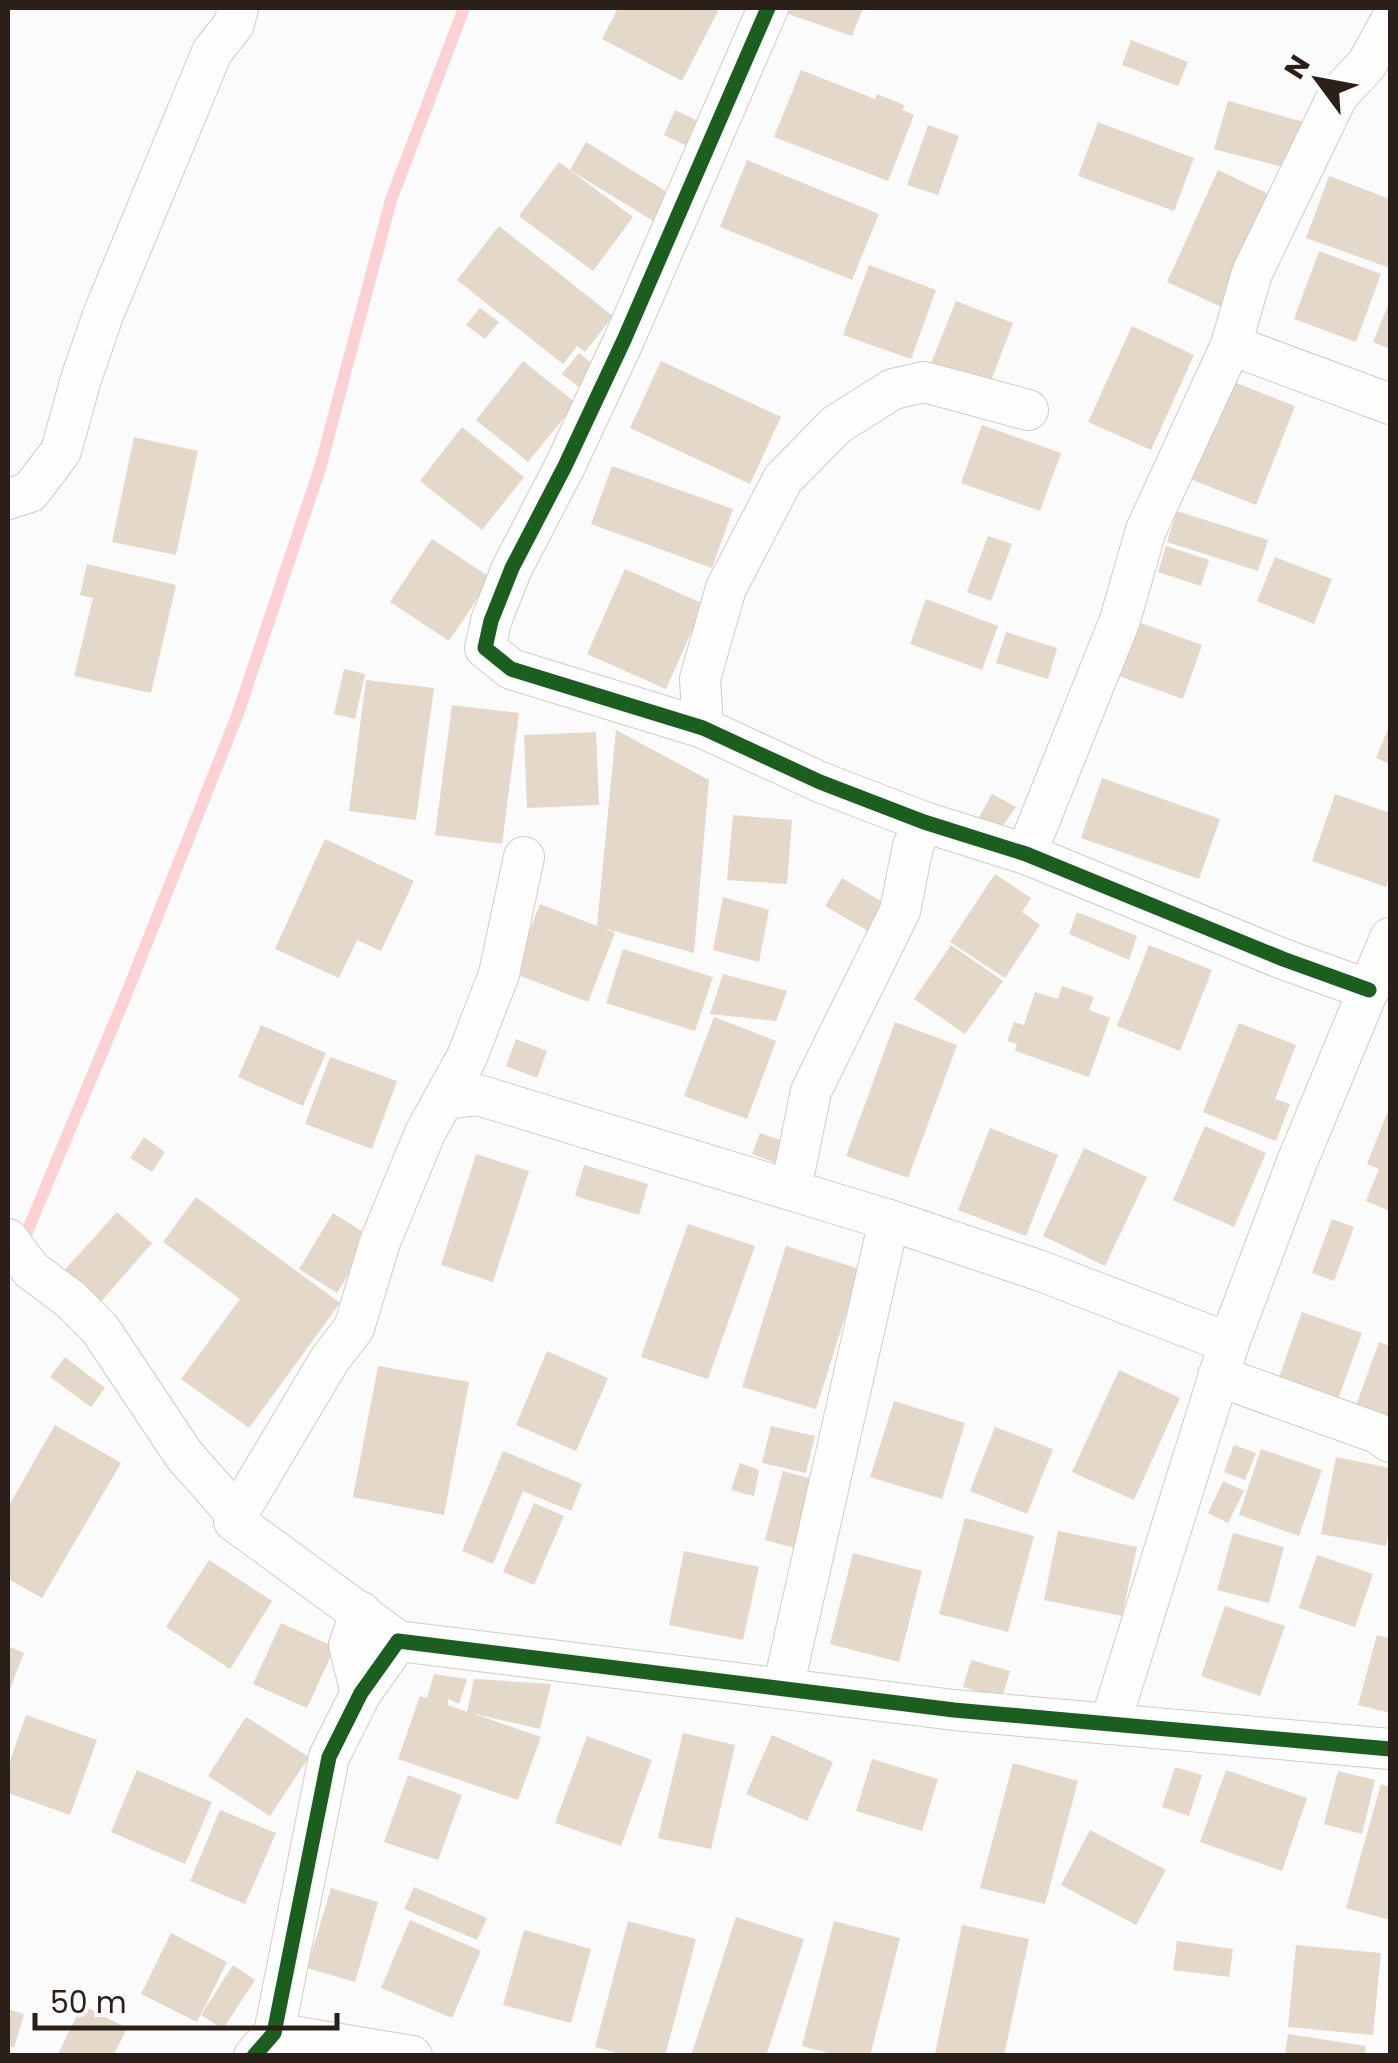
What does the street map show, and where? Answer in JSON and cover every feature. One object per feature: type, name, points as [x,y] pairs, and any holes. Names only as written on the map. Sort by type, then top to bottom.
[{"type":"street","points":[[8,500],[30,492],[61,452],[103,315],[212,52],[234,24],[238,8]]},
{"type":"street","points":[[768,8],[624,340],[512,568],[491,622],[486,648],[511,669],[703,728],[820,782],[924,822],[1026,854],[1369,990]]},
{"type":"street","points":[[1026,854],[1120,620],[1146,530],[1231,344],[1252,273],[1338,95],[1367,64],[1390,22]]},
{"type":"street","points":[[1231,344],[1390,404]]},
{"type":"street","points":[[703,728],[700,679],[726,588],[783,480],[836,425],[893,389],[924,382],[1028,410]]},
{"type":"street","points":[[792,1189],[810,1092],[900,911],[913,846],[924,822]]},
{"type":"street","points":[[524,857],[500,974],[467,1057],[425,1132],[380,1242],[354,1328],[330,1359],[234,1520],[398,1641],[954,1710],[1390,1749]]},
{"type":"street","points":[[1110,1724],[1224,1360],[1298,1162],[1390,938]]},
{"type":"street","points":[[446,1098],[478,1095],[792,1189],[1038,1270],[1390,1442]]},
{"type":"street","points":[[783,1688],[890,1220]]},
{"type":"street","points":[[8,1239],[32,1270],[70,1298],[100,1329],[184,1456],[237,1516]]},
{"type":"street","points":[[361,1612],[350,1645],[361,1693]]},
{"type":"street","points":[[398,1641],[361,1693],[329,1757],[264,2044],[412,2056]]},
{"type":"building","points":[[618,8],[718,11],[682,81],[602,39]]},
{"type":"building","points":[[787,8],[863,8],[852,36],[785,13]]},
{"type":"building","points":[[1131,40],[1188,62],[1178,86],[1122,65]]},
{"type":"building","points":[[801,70],[875,99],[877,94],[904,105],[903,110],[914,115],[888,181],[774,137]]},
{"type":"building","points":[[1228,101],[1307,123],[1294,170],[1214,149]]},
{"type":"building","points":[[675,110],[698,121],[687,146],[664,135]]},
{"type":"building","points":[[1098,122],[1194,158],[1174,211],[1078,176]]},
{"type":"building","points":[[928,125],[959,136],[938,195],[907,185]]},
{"type":"building","points":[[586,142],[672,195],[655,222],[570,170]]},
{"type":"building","points":[[747,160],[879,214],[852,280],[720,227]]},
{"type":"building","points":[[559,162],[633,217],[593,271],[519,216]]},
{"type":"building","points":[[1218,170],[1277,198],[1226,309],[1167,282]]},
{"type":"building","points":[[1329,176],[1390,199],[1390,268],[1306,238]]},
{"type":"building","points":[[499,226],[613,316],[585,352],[577,346],[563,364],[457,280]]},
{"type":"building","points":[[1319,251],[1381,274],[1356,342],[1294,319]]},
{"type":"building","points":[[869,265],[936,290],[911,359],[843,335]]},
{"type":"building","points":[[956,301],[1013,323],[989,386],[931,363]]},
{"type":"building","points":[[1390,301],[1390,349],[1373,342]]},
{"type":"building","points":[[480,308],[499,322],[485,339],[466,325]]},
{"type":"building","points":[[1132,326],[1194,355],[1151,450],[1088,422]]},
{"type":"building","points":[[579,353],[596,367],[580,388],[562,374]]},
{"type":"building","points":[[523,361],[576,403],[528,462],[476,420]]},
{"type":"building","points":[[661,361],[781,417],[750,484],[630,428]]},
{"type":"building","points":[[1229,380],[1295,406],[1256,505],[1190,479]]},
{"type":"building","points":[[982,425],[1061,453],[1040,511],[961,483]]},
{"type":"building","points":[[462,427],[524,477],[482,530],[420,481]]},
{"type":"building","points":[[134,437],[198,451],[176,555],[112,542]]},
{"type":"building","points":[[612,466],[733,509],[712,568],[591,524]]},
{"type":"building","points":[[1177,511],[1268,540],[1258,571],[1167,542]]},
{"type":"building","points":[[988,536],[1012,544],[991,601],[967,592]]},
{"type":"building","points":[[432,539],[491,578],[449,641],[390,602]]},
{"type":"building","points":[[1166,546],[1209,560],[1201,586],[1158,572]]},
{"type":"building","points":[[1275,557],[1332,579],[1314,624],[1257,601]]},
{"type":"building","points":[[87,564],[176,585],[151,693],[74,676],[93,598],[80,595]]},
{"type":"building","points":[[625,569],[704,604],[666,689],[587,654]]},
{"type":"building","points":[[926,599],[998,626],[982,670],[910,644]]},
{"type":"building","points":[[1138,622],[1202,645],[1183,699],[1119,676]]},
{"type":"building","points":[[1006,632],[1057,648],[1048,679],[996,663]]},
{"type":"building","points":[[344,669],[365,674],[355,719],[334,714]]},
{"type":"building","points":[[366,680],[434,688],[416,820],[349,811]]},
{"type":"building","points":[[452,705],[519,713],[502,844],[435,835]]},
{"type":"building","points":[[1390,724],[1390,764],[1376,758]]},
{"type":"building","points":[[616,730],[709,780],[694,953],[603,928],[615,933],[588,1002],[513,973],[540,904],[597,926]]},
{"type":"building","points":[[596,732],[599,805],[527,808],[524,735]]},
{"type":"building","points":[[1102,778],[1220,819],[1199,879],[1081,838]]},
{"type":"building","points":[[992,794],[1016,807],[997,834],[977,821]]},
{"type":"building","points":[[1335,794],[1390,813],[1390,874],[1386,887],[1312,861]]},
{"type":"building","points":[[733,815],[792,820],[787,884],[727,880]]},
{"type":"building","points":[[325,839],[414,881],[381,951],[357,940],[339,978],[275,949]]},
{"type":"building","points":[[995,874],[1031,898],[1022,912],[1040,925],[1005,978],[950,942]]},
{"type":"building","points":[[842,878],[884,903],[868,931],[825,906]]},
{"type":"building","points":[[723,897],[769,910],[759,962],[713,950]]},
{"type":"building","points":[[1077,912],[1137,936],[1129,960],[1069,934]]},
{"type":"building","points":[[951,945],[1003,981],[965,1034],[914,999]]},
{"type":"building","points":[[1149,945],[1212,970],[1180,1051],[1117,1026]]},
{"type":"building","points":[[623,949],[713,977],[695,1031],[606,1003]]},
{"type":"building","points":[[723,974],[787,991],[776,1021],[710,1014]]},
{"type":"building","points":[[1062,986],[1094,997],[1089,1010],[1110,1018],[1089,1077],[1015,1051],[1017,1044],[1007,1041],[1014,1022],[1024,1025],[1035,992],[1058,999]]},
{"type":"building","points":[[714,1017],[776,1041],[747,1119],[684,1096]]},
{"type":"building","points":[[895,1022],[957,1045],[908,1178],[846,1156]]},
{"type":"building","points":[[1239,1023],[1296,1045],[1275,1099],[1290,1104],[1276,1141],[1203,1112]]},
{"type":"building","points":[[261,1025],[326,1053],[303,1106],[238,1077]]},
{"type":"building","points":[[516,1039],[547,1051],[537,1078],[506,1066]]},
{"type":"building","points":[[330,1057],[397,1081],[372,1149],[305,1124]]},
{"type":"building","points":[[1387,1113],[1390,1211],[1366,1201],[1379,1169],[1367,1164]]},
{"type":"building","points":[[1205,1126],[1266,1153],[1234,1227],[1173,1200]]},
{"type":"building","points":[[990,1128],[1058,1155],[1026,1236],[958,1210]]},
{"type":"building","points":[[760,1133],[786,1142],[778,1164],[752,1154]]},
{"type":"building","points":[[144,1137],[165,1152],[152,1172],[130,1158]]},
{"type":"building","points":[[1084,1148],[1147,1177],[1105,1266],[1043,1236]]},
{"type":"building","points":[[476,1154],[529,1171],[493,1282],[441,1265]]},
{"type":"building","points":[[584,1165],[648,1184],[639,1215],[575,1196]]},
{"type":"building","points":[[196,1197],[340,1303],[249,1428],[181,1379],[240,1299],[163,1242]]},
{"type":"building","points":[[117,1212],[152,1243],[99,1304],[63,1272]]},
{"type":"building","points":[[333,1213],[371,1237],[337,1293],[299,1269]]},
{"type":"building","points":[[1332,1219],[1354,1227],[1334,1281],[1312,1273]]},
{"type":"building","points":[[688,1224],[755,1246],[708,1379],[641,1357]]},
{"type":"building","points":[[786,1246],[860,1269],[816,1409],[742,1387]]},
{"type":"building","points":[[1302,1312],[1362,1333],[1337,1402],[1278,1380]]},
{"type":"building","points":[[1379,1342],[1390,1346],[1390,1425],[1354,1411]]},
{"type":"building","points":[[547,1351],[608,1378],[576,1451],[516,1425]]},
{"type":"building","points":[[65,1357],[105,1388],[91,1407],[50,1377]]},
{"type":"building","points":[[378,1366],[469,1382],[444,1515],[353,1497]]},
{"type":"building","points":[[1119,1370],[1180,1398],[1134,1500],[1072,1472]]},
{"type":"building","points":[[894,1401],[965,1423],[942,1499],[870,1477]]},
{"type":"building","points":[[55,1425],[121,1463],[42,1598],[8,1579],[8,1507]]},
{"type":"building","points":[[771,1426],[815,1436],[806,1473],[762,1463]]},
{"type":"building","points":[[995,1427],[1053,1449],[1027,1514],[970,1491]]},
{"type":"building","points":[[1234,1445],[1256,1453],[1245,1480],[1224,1472]]},
{"type":"building","points":[[1261,1449],[1322,1470],[1299,1536],[1239,1515]]},
{"type":"building","points":[[503,1451],[582,1484],[571,1511],[523,1491],[493,1564],[462,1551]]},
{"type":"building","points":[[1336,1457],[1390,1468],[1386,1546],[1321,1534]]},
{"type":"building","points":[[740,1463],[759,1470],[754,1496],[731,1490]]},
{"type":"building","points":[[783,1471],[812,1479],[794,1548],[765,1540]]},
{"type":"building","points":[[1223,1481],[1244,1491],[1228,1523],[1208,1513]]},
{"type":"building","points":[[534,1503],[564,1516],[534,1585],[503,1572]]},
{"type":"building","points":[[965,1518],[1034,1536],[1008,1632],[939,1614]]},
{"type":"building","points":[[1058,1531],[1137,1547],[1122,1616],[1044,1600]]},
{"type":"building","points":[[1233,1533],[1284,1547],[1269,1603],[1217,1590]]},
{"type":"building","points":[[684,1551],[759,1567],[743,1640],[669,1625]]},
{"type":"building","points":[[853,1553],[922,1571],[899,1662],[830,1644]]},
{"type":"building","points":[[1317,1555],[1373,1574],[1355,1627],[1299,1608]]},
{"type":"building","points":[[209,1560],[272,1601],[230,1669],[166,1627]]},
{"type":"building","points":[[1225,1606],[1285,1626],[1260,1696],[1201,1676]]},
{"type":"building","points":[[281,1623],[335,1647],[307,1708],[253,1684]]},
{"type":"building","points":[[1377,1635],[1390,1638],[1390,1713],[1358,1705]]},
{"type":"building","points":[[8,1646],[24,1653],[8,1694]]},
{"type":"building","points":[[971,1660],[1010,1671],[1002,1698],[963,1687]]},
{"type":"building","points":[[434,1674],[467,1679],[459,1704],[448,1699],[448,1705],[467,1712],[474,1679],[551,1684],[540,1729],[471,1713],[541,1737],[518,1800],[398,1759],[420,1696],[427,1698]]},
{"type":"building","points":[[26,1715],[97,1740],[70,1815],[8,1793],[8,1767]]},
{"type":"building","points":[[246,1717],[309,1757],[270,1816],[208,1776]]},
{"type":"building","points":[[683,1733],[735,1745],[711,1849],[658,1838]]},
{"type":"building","points":[[772,1735],[833,1762],[807,1821],[746,1794]]},
{"type":"building","points":[[587,1736],[652,1760],[621,1846],[555,1823]]},
{"type":"building","points":[[872,1759],[938,1779],[922,1831],[856,1811]]},
{"type":"building","points":[[1013,1763],[1078,1781],[1045,1904],[980,1888]]},
{"type":"building","points":[[1175,1767],[1202,1775],[1189,1816],[1162,1807]]},
{"type":"building","points":[[137,1770],[212,1802],[185,1864],[111,1832]]},
{"type":"building","points":[[1226,1770],[1307,1798],[1282,1871],[1200,1842]]},
{"type":"building","points":[[1338,1771],[1375,1780],[1362,1834],[1324,1824]]},
{"type":"building","points":[[408,1775],[462,1795],[438,1860],[384,1842]]},
{"type":"building","points":[[1381,1784],[1390,1787],[1390,1920],[1346,1908]]},
{"type":"building","points":[[220,1810],[276,1833],[245,1904],[190,1881]]},
{"type":"building","points":[[1090,1830],[1166,1870],[1136,1925],[1061,1885]]},
{"type":"building","points":[[414,1887],[487,1918],[477,1940],[404,1909]]},
{"type":"building","points":[[331,1888],[378,1902],[355,1982],[307,1968]]},
{"type":"building","points":[[736,1917],[804,1939],[766,2056],[691,2056]]},
{"type":"building","points":[[410,1920],[481,1951],[452,2018],[381,1988]]},
{"type":"building","points":[[628,1921],[696,1939],[665,2056],[627,2056],[595,2047]]},
{"type":"building","points":[[834,1921],[900,1938],[870,2056],[839,2056],[802,2046]]},
{"type":"building","points":[[962,1925],[1029,1939],[1004,2056],[935,2054]]},
{"type":"building","points":[[524,1930],[591,1949],[571,2023],[503,2005]]},
{"type":"building","points":[[171,1933],[227,1962],[197,2022],[141,1994]]},
{"type":"building","points":[[1177,1941],[1233,1949],[1229,1977],[1173,1970]]},
{"type":"building","points":[[1296,1945],[1381,1953],[1373,2035],[1288,2027]]},
{"type":"building","points":[[233,1965],[255,1980],[223,2029],[201,2015]]},
{"type":"building","points":[[82,2005],[127,2028],[113,2056],[57,2056]]},
{"type":"building","points":[[8,2009],[24,2014],[14,2048],[8,2046]]},
{"type":"building","points":[[1288,2034],[1366,2046],[1365,2056],[1285,2056]]},
{"type":"waterway","points":[[22,1244],[237,716],[320,468],[391,200],[464,8]]},
{"type":"cycle path","points":[[768,8],[624,340],[512,568],[485,648],[511,669],[703,728],[820,782],[924,822],[1026,854],[1369,990]]},
{"type":"cycle path","points":[[254,2056],[274,2033],[329,1757],[361,1693],[398,1641],[954,1710],[1390,1749]]}]
